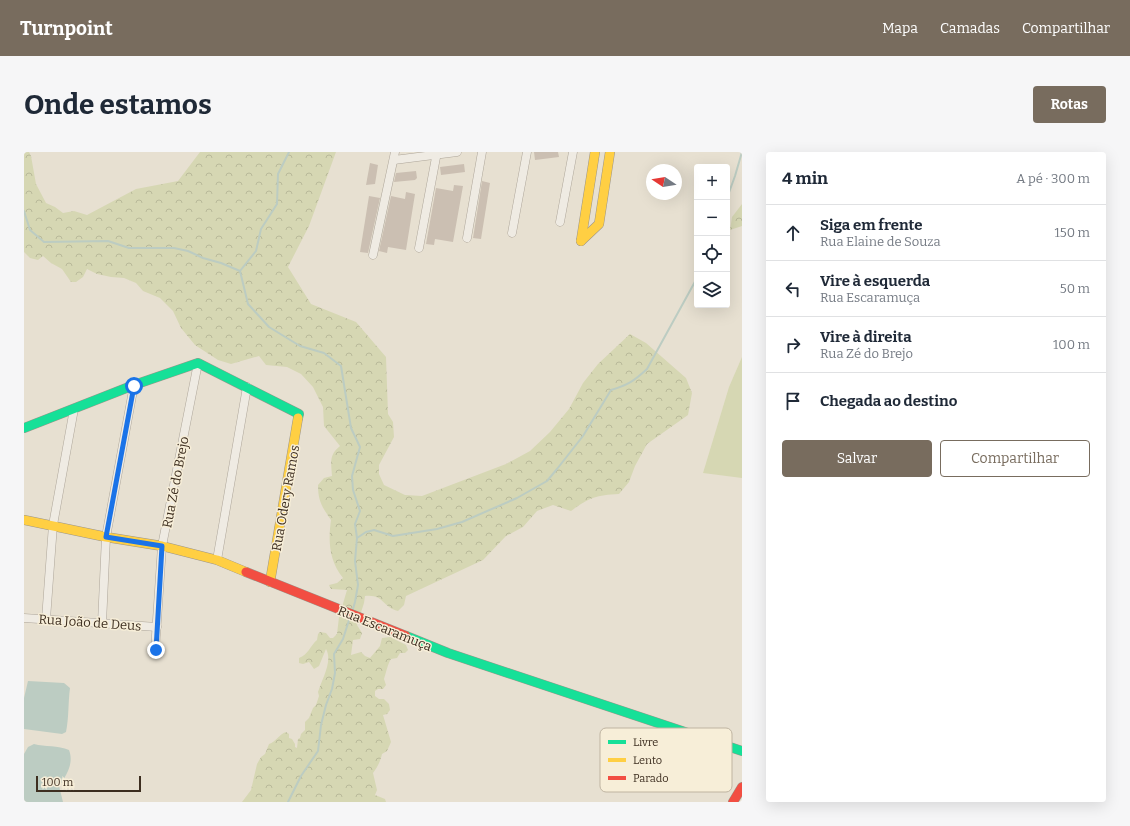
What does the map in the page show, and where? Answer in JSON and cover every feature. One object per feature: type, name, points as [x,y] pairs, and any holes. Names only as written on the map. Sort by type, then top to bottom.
[{"type":"street","points":[[373,255],[394,156],[457,152]]},
{"type":"street","points":[[467,238],[482,152]]},
{"type":"street","points":[[512,233],[527,152]]},
{"type":"street","points":[[560,222],[572,152]]},
{"type":"street","points":[[595,152],[581,241],[599,224],[610,152]]},
{"type":"street","points":[[419,248],[437,153]]},
{"type":"street","points":[[24,428],[198,363],[247,388],[217,560]]},
{"type":"street","name":"Rua Zé do Brejo","points":[[156,650],[162,546],[198,363]]},
{"type":"street","points":[[102,623],[106,537],[134,386]]},
{"type":"street","name":"Rua Odery Ramos","points":[[247,388],[299,414],[270,582]]},
{"type":"street","points":[[46,619],[53,525],[74,409]]},
{"type":"street","name":"Rua Escaramuça","points":[[24,520],[106,537],[162,546],[217,560],[448,653],[672,728]]},
{"type":"street","name":"Rua João de Deus","points":[[24,618],[157,627]]},
{"type":"street","name":"Rua Escaramuça","points":[[732,748],[742,751]]},
{"type":"street","points":[[733,802],[742,786]]},
{"type":"green space","points":[[24,152],[29,152],[31,156],[36,184],[46,203],[63,213],[74,211],[87,215],[136,189],[178,181],[200,152],[336,152],[309,226],[288,267],[311,304],[356,322],[386,357],[388,414],[393,422],[394,437],[379,465],[379,474],[384,485],[405,495],[422,496],[506,464],[530,451],[550,432],[569,409],[583,383],[598,364],[630,334],[646,343],[686,378],[692,393],[688,415],[647,444],[635,466],[629,482],[619,494],[604,495],[593,498],[571,511],[553,505],[537,511],[523,527],[506,536],[483,560],[406,596],[404,605],[398,611],[389,607],[376,597],[365,596],[357,625],[362,633],[360,639],[353,640],[351,655],[361,652],[370,658],[380,646],[382,638],[390,637],[406,645],[408,650],[405,653],[400,653],[397,658],[391,659],[384,679],[386,685],[383,689],[378,689],[375,691],[375,696],[379,699],[384,699],[389,704],[390,710],[387,714],[383,715],[391,742],[387,751],[382,754],[379,764],[373,773],[377,790],[375,795],[385,799],[386,802],[242,802],[251,790],[257,764],[261,757],[265,754],[269,744],[274,742],[281,734],[286,732],[289,734],[289,738],[292,739],[295,747],[297,748],[298,739],[305,730],[305,722],[316,705],[319,696],[318,692],[328,664],[328,654],[326,649],[319,666],[314,669],[309,662],[303,664],[299,663],[299,658],[307,653],[317,640],[320,632],[326,633],[330,638],[333,638],[337,634],[339,617],[347,590],[331,589],[329,585],[337,583],[343,578],[332,558],[330,543],[331,520],[321,504],[318,485],[324,478],[332,476],[332,456],[336,449],[340,446],[324,426],[323,407],[313,387],[301,374],[287,367],[266,365],[259,356],[231,364],[218,360],[195,345],[181,328],[173,311],[160,298],[143,291],[136,283],[124,278],[97,274],[87,269],[83,277],[76,282],[71,282],[62,269],[51,263],[43,256],[38,260],[30,258],[24,252]]},
{"type":"green space","points":[[742,204],[742,226],[730,230],[732,217]]},
{"type":"green space","points":[[742,357],[742,478],[703,473],[729,387]]},
{"type":"shaded area","points":[[28,681],[64,683],[70,688],[66,732],[62,734],[24,729],[24,698]]},
{"type":"shaded area","points":[[34,744],[60,747],[69,750],[71,760],[69,769],[59,786],[63,802],[24,802],[24,754],[28,747]]},
{"type":"building","points":[[534,152],[558,152],[559,157],[535,160]]},
{"type":"building","points":[[370,163],[378,165],[375,184],[366,185]]},
{"type":"building","points":[[464,164],[465,172],[441,175],[440,167]]},
{"type":"building","points":[[416,171],[417,178],[415,180],[394,182],[396,173]]},
{"type":"building","points":[[482,181],[490,183],[481,239],[473,238]]},
{"type":"building","points":[[454,185],[463,186],[453,242],[435,239],[434,245],[426,244],[436,188],[453,191]]},
{"type":"building","points":[[406,192],[415,194],[406,250],[388,247],[387,253],[379,251],[391,196],[405,199]]},
{"type":"building","points":[[369,196],[380,198],[368,253],[360,252]]},
{"type":"waterway","points":[[240,271],[256,251],[261,229],[277,204],[278,174],[289,152]]},
{"type":"waterway","points":[[730,190],[742,152]]},
{"type":"waterway","points":[[24,211],[30,230],[44,242],[108,241],[129,248],[174,248],[188,251],[240,271]]},
{"type":"waterway","points":[[240,271],[248,304],[269,327],[300,346],[324,353],[341,366],[351,428],[360,447],[352,476],[353,490],[360,511],[355,524],[357,538],[355,561],[358,585],[353,609]]},
{"type":"waterway","points":[[357,538],[366,532],[374,530],[393,536],[437,529],[462,522],[517,498],[547,481],[583,436],[611,390],[630,382],[647,369],[694,283]]},
{"type":"waterway","points":[[288,802],[301,776],[318,751],[321,725],[332,689],[335,673],[334,654],[343,639],[350,617]]},
{"type":"traffic: fast","points":[[24,428],[134,385],[198,363],[299,414],[298,418]]},
{"type":"traffic: fast","points":[[406,636],[448,653],[673,728]]},
{"type":"traffic: fast","points":[[732,748],[742,751]]},
{"type":"traffic: slow","points":[[581,241],[595,152]]},
{"type":"traffic: slow","points":[[581,241],[599,224],[610,152]]},
{"type":"traffic: slow","points":[[270,582],[298,418]]},
{"type":"traffic: slow","points":[[24,520],[106,537],[162,546],[217,560],[246,572]]},
{"type":"traffic: jam","points":[[246,572],[406,636]]},
{"type":"traffic: jam","points":[[733,802],[742,787]]},
{"type":"route","points":[[134,386],[106,537],[162,546],[156,650]]}]
